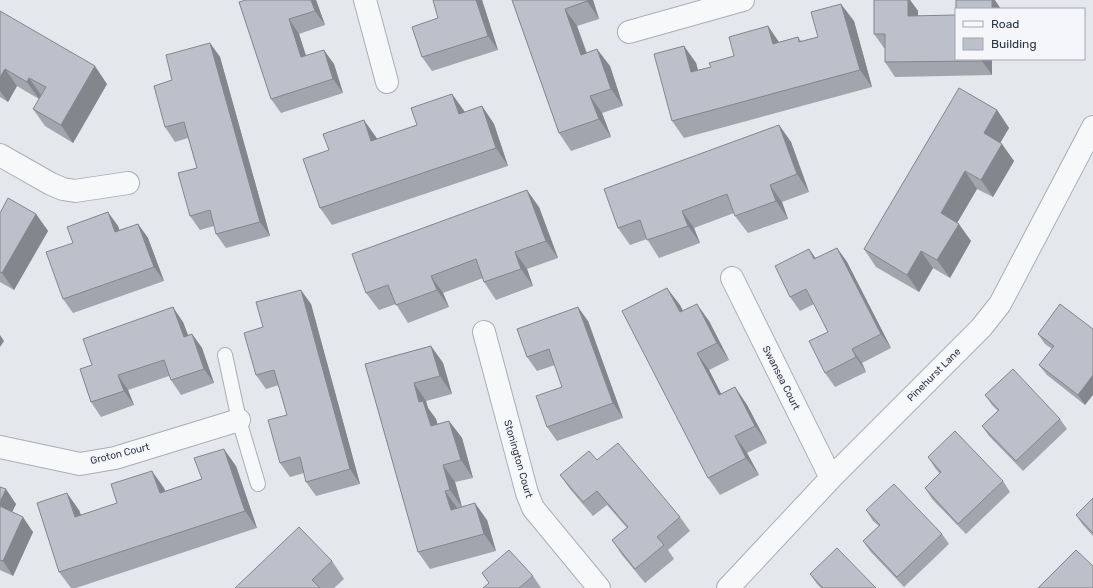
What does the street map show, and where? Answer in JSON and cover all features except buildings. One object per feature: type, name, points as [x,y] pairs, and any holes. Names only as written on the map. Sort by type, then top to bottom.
[{"type":"street","points":[[365,0],[387,82]]},
{"type":"street","points":[[629,32],[743,0]]},
{"type":"street","name":"Pinehurst Lane","points":[[728,588],[831,478],[981,328],[1000,304],[1093,127]]},
{"type":"street","points":[[0,155],[51,184],[63,189],[75,191],[128,183]]},
{"type":"street","name":"Swansea Court","points":[[732,278],[831,478]]},
{"type":"street","name":"Stonington Court","points":[[484,332],[527,493],[533,508],[599,588]]},
{"type":"street","name":"Groton Court","points":[[0,447],[80,464],[115,458],[239,420]]},
{"type":"lane","points":[[225,356],[239,420],[258,484]]}]
